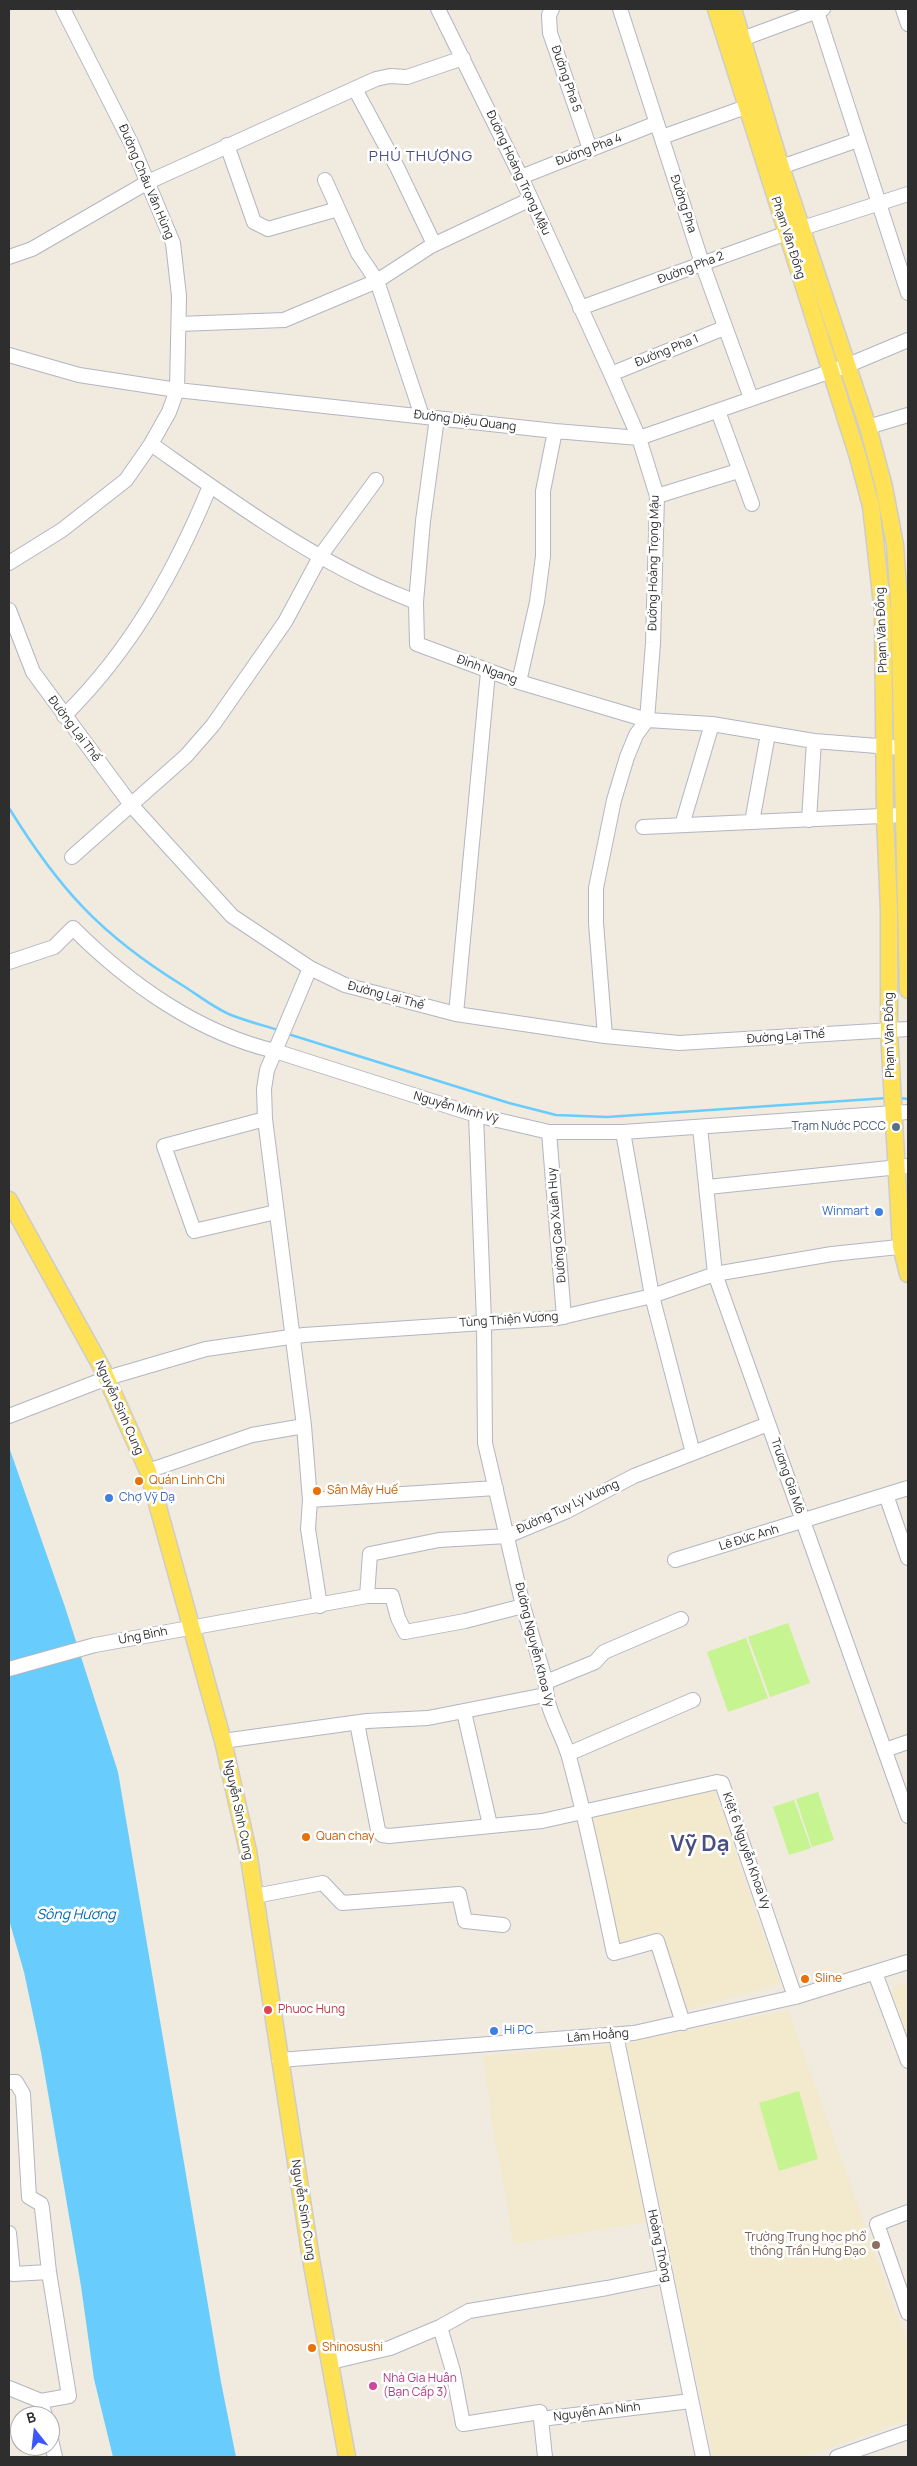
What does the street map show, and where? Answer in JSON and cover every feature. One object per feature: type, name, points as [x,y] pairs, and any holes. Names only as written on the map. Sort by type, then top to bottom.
[{"type":"main road","name":"Phạm Văn Đồng","points":[[716,9],[746,107],[795,231],[868,427],[884,487],[904,601],[905,717],[903,748],[906,794],[903,815],[908,990]]},
{"type":"main road","name":"Phạm Văn Đồng","points":[[733,9],[782,167],[795,231],[830,370],[858,456],[871,506],[883,613],[885,816],[889,910],[889,1030],[902,1167],[908,1274]]},
{"type":"main road","name":"Nguyễn Sinh Cung","points":[[9,1200],[107,1378],[148,1471],[223,1741],[248,1851],[311,2259],[347,2457]]},
{"type":"street","name":"Đường Châu Văn Hùng","points":[[9,563],[62,530],[126,480],[151,444],[169,412],[177,390],[179,324],[177,266],[173,243],[131,143],[62,9]]},
{"type":"street","name":"Đường Hoàng Trọng Mậu","points":[[438,9],[521,177],[611,374],[639,438],[657,496],[654,643],[647,720],[636,735],[627,757],[614,800],[596,888],[596,922],[605,1036]]},
{"type":"street","name":"Đường Pha 5","points":[[552,9],[549,15],[550,33],[590,150]]},
{"type":"street","name":"Đường Pha","points":[[620,9],[702,263],[751,398]]},
{"type":"street","points":[[903,9],[908,24]]},
{"type":"street","points":[[742,39],[819,10],[858,140],[908,293]]},
{"type":"street","points":[[9,257],[40,245],[148,182],[226,145],[376,79],[390,76],[407,77],[463,58]]},
{"type":"street","points":[[355,89],[397,166],[434,244]]},
{"type":"street","points":[[662,137],[762,101]]},
{"type":"street","name":"Đường Pha 4","points":[[521,177],[657,123]]},
{"type":"street","points":[[782,167],[858,140]]},
{"type":"street","points":[[226,145],[254,222],[268,229],[338,209]]},
{"type":"street","points":[[325,180],[358,253],[377,281],[422,416]]},
{"type":"street","name":"Đường Pha 2","points":[[580,308],[702,263],[908,194]]},
{"type":"street","points":[[179,324],[284,320],[377,281],[434,244],[531,199]]},
{"type":"street","name":"Đường Pha 1","points":[[611,374],[724,328]]},
{"type":"street","name":"Đường Diệu Quang","points":[[9,355],[79,375],[177,390],[555,431],[639,438],[846,366],[908,340]]},
{"type":"street","points":[[718,411],[738,471],[752,504]]},
{"type":"street","points":[[868,427],[908,415]]},
{"type":"street","points":[[151,444],[210,486],[321,556],[366,581],[416,602],[423,521],[437,418]]},
{"type":"street","points":[[519,682],[537,602],[543,556],[543,491],[555,431]]},
{"type":"street","points":[[657,496],[738,471]]},
{"type":"street","points":[[72,857],[132,806],[186,756],[229,704],[285,622],[321,556],[376,480]]},
{"type":"street","points":[[64,716],[89,691],[141,624],[188,538],[210,486]]},
{"type":"street","name":"Đình Ngang","points":[[416,602],[417,644],[519,682],[647,720],[712,724],[814,740],[903,748]]},
{"type":"street","name":"Đường Lại Thế","points":[[9,610],[33,672],[132,806],[232,916],[310,968],[345,985],[456,1014],[605,1036],[689,1043],[908,1029]]},
{"type":"street","points":[[456,1014],[488,672]]},
{"type":"street","points":[[682,825],[712,724]]},
{"type":"street","points":[[752,822],[768,734]]},
{"type":"street","points":[[809,820],[814,740]]},
{"type":"street","points":[[644,827],[903,815]]},
{"type":"street","name":"Nguyễn Minh Vỹ","points":[[9,962],[54,947],[73,928],[125,976],[181,1012],[249,1045],[277,1046],[476,1115],[549,1132],[624,1132],[700,1127],[896,1106]]},
{"type":"street","points":[[310,968],[267,1070],[264,1090],[265,1119],[276,1212],[304,1426],[310,1500],[308,1529],[320,1606]]},
{"type":"street","name":"Đường Nguyễn Khoa Vy","points":[[476,1115],[484,1322],[485,1443],[523,1606],[584,1813],[614,1954],[657,1941],[684,2023]]},
{"type":"street","points":[[265,1119],[164,1146],[194,1230],[276,1212]]},
{"type":"street","name":"Trương Gia Mô","points":[[700,1127],[708,1187],[715,1274],[908,1816]]},
{"type":"street","name":"Đường Cao Xuân Huy","points":[[549,1132],[564,1317]]},
{"type":"street","points":[[624,1132],[652,1296],[693,1453]]},
{"type":"street","points":[[708,1187],[902,1167]]},
{"type":"street","name":"Tùng Thiện Vương","points":[[9,1416],[107,1378],[206,1348],[291,1336],[564,1317],[652,1296],[715,1274],[832,1254],[905,1246]]},
{"type":"street","name":"Đường Tuy Lý Vương","points":[[368,1596],[370,1554],[439,1540],[507,1536],[567,1511],[634,1476],[768,1424]]},
{"type":"street","points":[[148,1471],[252,1435],[304,1426]]},
{"type":"street","points":[[310,1500],[496,1488]]},
{"type":"street","name":"Lê Đức Anh","points":[[676,1560],[908,1488]]},
{"type":"street","points":[[886,1495],[908,1558]]},
{"type":"street","points":[[191,1627],[320,1606],[368,1596],[392,1596],[398,1618],[405,1632],[465,1621],[523,1606]]},
{"type":"street","points":[[223,1741],[357,1723],[428,1718],[464,1712],[546,1688],[595,1662],[604,1652],[681,1619]]},
{"type":"street","name":"Ưng Bình","points":[[9,1669],[95,1645],[191,1627]]},
{"type":"street","points":[[568,1754],[694,1700]]},
{"type":"street","points":[[464,1712],[490,1825]]},
{"type":"street","points":[[357,1723],[378,1830],[382,1835],[389,1836],[542,1821],[584,1813]]},
{"type":"street","points":[[885,1750],[908,1742]]},
{"type":"street","name":"Kiệt 6 Nguyễn Khoa Vy","points":[[584,1813],[713,1783],[722,1783],[795,1997]]},
{"type":"street","points":[[255,1896],[323,1883],[342,1904],[459,1894],[465,1921],[504,1925]]},
{"type":"street","name":"Lâm Hoằng","points":[[279,2060],[616,2035],[684,2023],[795,1997],[908,1962]]},
{"type":"street","points":[[875,1973],[908,2060]]},
{"type":"street","name":"Hoàng Thông","points":[[616,2035],[702,2457]]},
{"type":"street","points":[[9,2082],[16,2082],[23,2094],[29,2197],[40,2204],[42,2208],[49,2272],[69,2396],[41,2401],[9,2388]]},
{"type":"street","points":[[908,2212],[876,2224],[908,2313]]},
{"type":"street","points":[[9,2234],[14,2274],[49,2272]]},
{"type":"street","points":[[331,2362],[390,2348],[440,2326],[469,2310],[607,2288],[666,2276]]},
{"type":"street","points":[[440,2326],[454,2370],[463,2424],[540,2412],[541,2419]]},
{"type":"street","points":[[41,2401],[42,2406]]},
{"type":"street","name":"Nguyễn An Ninh","points":[[545,2457],[541,2419],[691,2401]]},
{"type":"street","points":[[837,2457],[869,2452],[908,2432]]},
{"type":"shaded area","points":[[715,1790],[780,1984],[686,2010],[661,1933],[619,1945],[591,1819]]},
{"type":"shaded area","points":[[908,1982],[908,2039],[892,1994],[894,1987]]},
{"type":"shaded area","points":[[788,2010],[908,2345],[908,2420],[802,2457],[713,2457],[626,2043]]},
{"type":"shaded area","points":[[611,2045],[646,2222],[514,2244],[493,2127],[483,2056]]},
{"type":"green space","points":[[788,1623],[810,1683],[770,1697],[748,1637]]},
{"type":"green space","points":[[746,1638],[768,1698],[728,1712],[707,1652]]},
{"type":"green space","points":[[818,1792],[834,1840],[812,1847],[796,1799]]},
{"type":"green space","points":[[794,1800],[811,1848],[789,1855],[773,1807]]},
{"type":"green space","points":[[799,2091],[818,2159],[779,2171],[759,2103]]},
{"type":"water","name":"Sông Hương","points":[[9,1447],[65,1607],[118,1772],[221,2382],[236,2457],[113,2457],[94,2379],[81,2286],[41,2052],[24,1972],[9,1920]]},
{"type":"waterway","points":[[9,808],[27,837],[64,886],[84,908],[128,948],[218,1009],[278,1030]]},
{"type":"waterway","points":[[288,1034],[509,1103],[556,1115],[607,1117],[887,1098]]},
{"type":"waterway","points":[[900,1098],[908,1099]]},
{"type":"place","name":"Trạm Nước PCCC","points":[[896,1127]]},
{"type":"place","name":"Winmart","points":[[879,1212]]},
{"type":"place","name":"Quán Linh Chi","points":[[139,1481]]},
{"type":"place","name":"Sân Mây Huế","points":[[317,1491]]},
{"type":"place","name":"Chợ Vỹ Dạ","points":[[109,1498]]},
{"type":"place","name":"Quan chay","points":[[306,1837]]},
{"type":"place","name":"Sline","points":[[805,1979]]},
{"type":"place","name":"Phuoc Hung","points":[[268,2010]]},
{"type":"place","name":"Hi PC","points":[[494,2031]]},
{"type":"place","name":"Trường Trung học phổ thông Trần Hưng Đạo","points":[[876,2245]]},
{"type":"place","name":"Shinosushi","points":[[312,2348]]},
{"type":"place","name":"Nhà Gia Huân (Bạn Cấp 3)","points":[[373,2386]]},
{"type":"district","name":"PHÚ THƯỢNG","points":[[421,157]]},
{"type":"district","name":"Vỹ Dạ","points":[[700,1845]]}]
